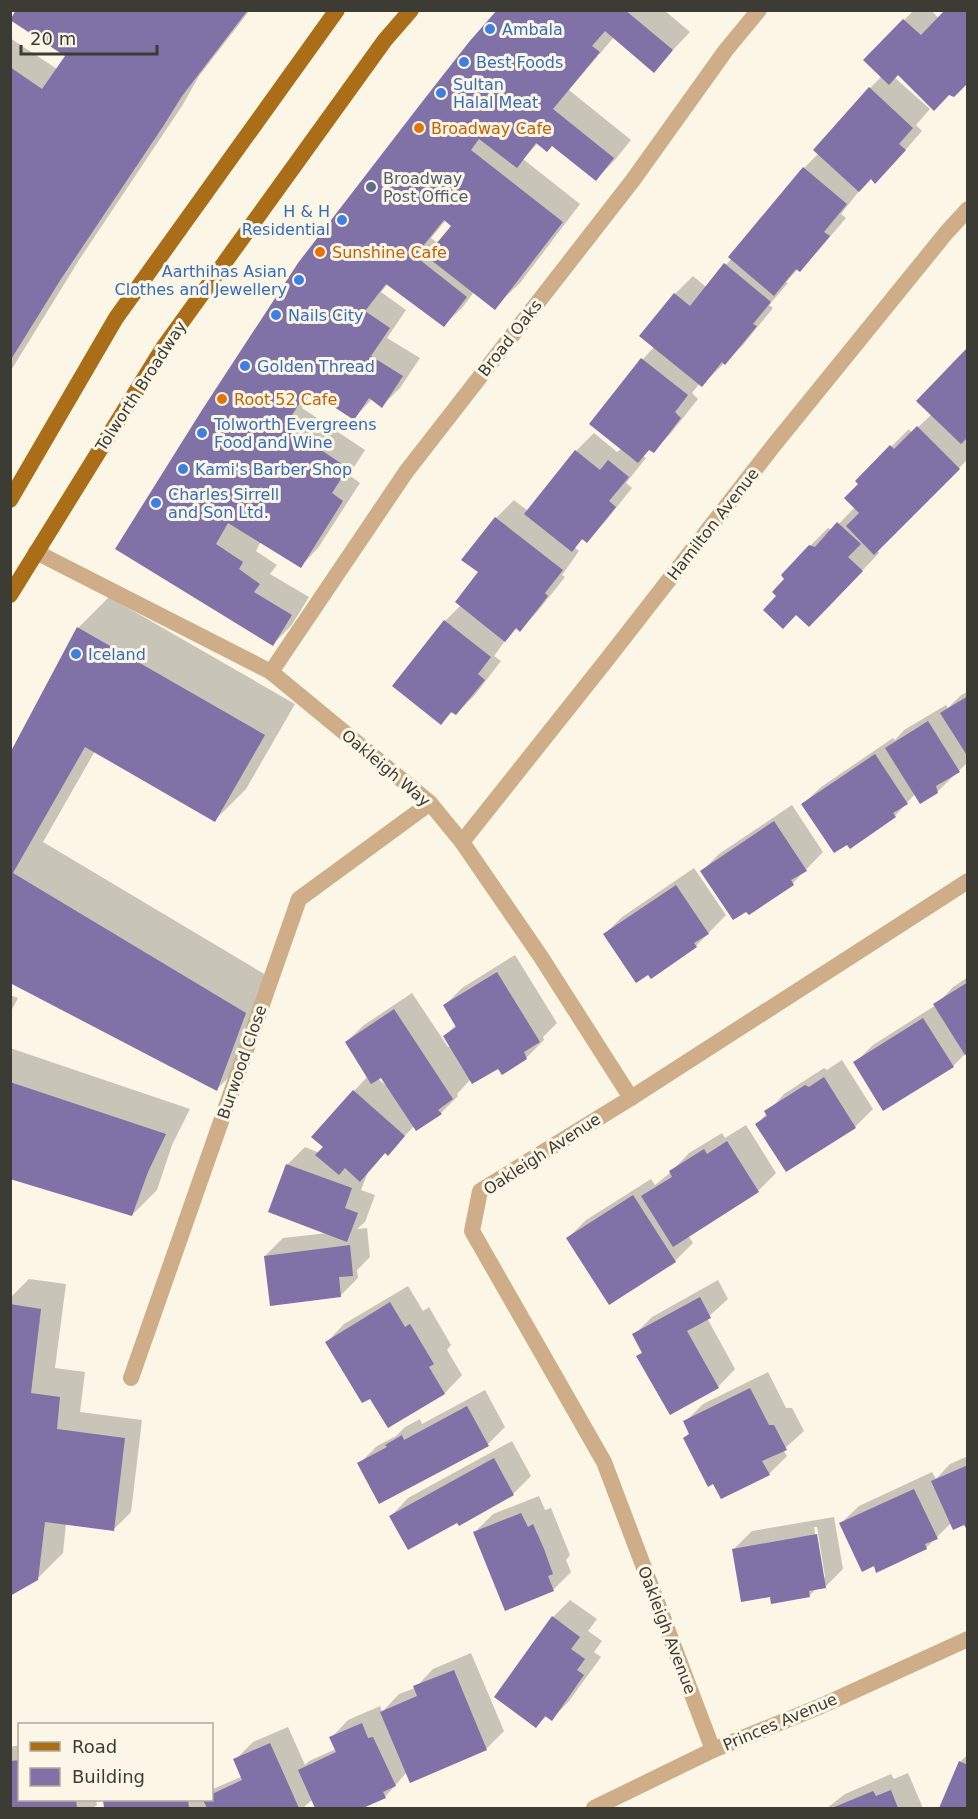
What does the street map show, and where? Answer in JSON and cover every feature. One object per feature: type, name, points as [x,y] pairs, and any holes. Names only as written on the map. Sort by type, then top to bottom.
[{"type":"main road","points":[[10,500],[116,318],[337,10]]},
{"type":"main road","name":"Tolworth Broadway","points":[[10,595],[163,348],[385,40],[411,10]]},
{"type":"street","name":"Broad Oaks","points":[[271,672],[406,472],[633,180],[726,50],[759,10]]},
{"type":"street","name":"Hamilton Avenue","points":[[462,842],[774,445],[968,209]]},
{"type":"street","name":"Oakleigh Way","points":[[36,552],[271,672],[430,803],[462,842],[542,957],[631,1098]]},
{"type":"street","name":"Burwood Close","points":[[131,1378],[299,899],[430,803]]},
{"type":"street","name":"Oakleigh Avenue","points":[[713,1750],[604,1462],[472,1231],[480,1191],[631,1098],[968,881]]},
{"type":"street","name":"Princes Avenue","points":[[594,1809],[713,1750],[821,1706],[968,1639]]},
{"type":"building","points":[[16,10],[248,10],[182,96],[61,279],[10,361],[10,67],[42,89],[65,56],[10,20]]},
{"type":"building","points":[[497,10],[625,10],[673,50],[654,73],[605,31],[592,46],[600,52],[553,109],[614,158],[596,181],[552,146],[547,152],[536,143],[517,168],[479,139],[471,150],[563,222],[495,310],[426,256],[451,226],[444,220],[415,256],[467,297],[444,327],[386,284],[365,311],[390,328],[371,356],[403,376],[382,408],[369,398],[354,420],[308,390],[285,426],[348,468],[332,493],[343,501],[301,568],[228,523],[216,544],[243,562],[239,569],[260,584],[254,592],[292,615],[273,646],[115,549],[298,263],[469,42]]},
{"type":"building","points":[[945,10],[968,10],[968,83],[954,97],[949,95],[934,111],[898,75],[889,85],[863,60],[903,19],[921,35]]},
{"type":"building","points":[[869,87],[913,128],[899,144],[906,150],[875,184],[871,179],[859,192],[813,150]]},
{"type":"building","points":[[803,167],[847,204],[824,232],[830,236],[800,272],[796,269],[774,296],[728,257]]},
{"type":"building","points":[[724,263],[771,302],[753,324],[757,326],[725,365],[722,362],[702,387],[639,336],[674,293],[690,306]]},
{"type":"building","points":[[968,347],[968,437],[961,444],[916,401]]},
{"type":"building","points":[[641,358],[688,395],[675,412],[681,418],[654,453],[649,450],[638,463],[589,424]]},
{"type":"building","points":[[917,426],[960,469],[874,555],[846,526],[859,513],[844,498],[858,484],[855,481],[890,445],[894,449]]},
{"type":"building","points":[[575,450],[600,470],[608,460],[629,477],[609,501],[616,507],[587,543],[582,539],[572,552],[524,514]]},
{"type":"building","points":[[495,517],[563,570],[545,593],[548,596],[520,632],[516,628],[505,642],[455,602],[478,572],[461,560]]},
{"type":"building","points":[[837,522],[861,544],[848,557],[863,571],[809,627],[796,615],[783,629],[763,610],[776,596],[772,592],[784,579],[781,575],[809,545],[815,547]]},
{"type":"building","points":[[444,620],[491,657],[478,674],[485,680],[456,715],[451,712],[441,725],[392,686]]},
{"type":"building","points":[[77,627],[265,735],[215,822],[85,747],[13,873],[246,1013],[217,1091],[10,983],[10,753]]},
{"type":"building","points":[[968,696],[968,757],[940,713]]},
{"type":"building","points":[[928,721],[960,772],[936,786],[938,793],[920,804],[885,748]]},
{"type":"building","points":[[875,754],[908,804],[893,813],[896,817],[850,849],[847,845],[834,853],[801,804]]},
{"type":"building","points":[[774,821],[807,871],[791,880],[794,885],[749,915],[746,912],[733,920],[700,871]]},
{"type":"building","points":[[676,885],[709,934],[694,943],[697,947],[651,979],[648,975],[636,983],[603,934]]},
{"type":"building","points":[[497,972],[540,1042],[524,1052],[527,1059],[502,1075],[498,1069],[472,1084],[443,1036],[456,1027],[443,1005]]},
{"type":"building","points":[[968,982],[968,1053],[965,1055],[933,1004]]},
{"type":"building","points":[[394,1009],[453,1099],[438,1110],[442,1114],[416,1131],[381,1078],[371,1084],[345,1042]]},
{"type":"building","points":[[923,1018],[954,1067],[883,1111],[853,1062]]},
{"type":"building","points":[[824,1077],[856,1128],[786,1172],[755,1124],[767,1116],[764,1111],[805,1085],[809,1087]]},
{"type":"building","points":[[10,1082],[166,1134],[148,1172],[132,1216],[10,1179]]},
{"type":"building","points":[[353,1090],[405,1136],[388,1156],[385,1153],[360,1182],[345,1168],[339,1175],[315,1155],[323,1147],[311,1137]]},
{"type":"building","points":[[727,1141],[759,1192],[673,1247],[641,1196],[672,1177],[669,1171],[704,1149],[707,1154]]},
{"type":"building","points":[[286,1164],[352,1188],[345,1208],[358,1213],[347,1242],[268,1212]]},
{"type":"building","points":[[633,1195],[676,1262],[609,1305],[566,1238]]},
{"type":"building","points":[[350,1245],[353,1276],[339,1277],[341,1297],[270,1306],[264,1256]]},
{"type":"building","points":[[700,1297],[711,1318],[687,1331],[719,1388],[670,1415],[636,1356],[642,1353],[632,1334]]},
{"type":"building","points":[[390,1302],[405,1327],[410,1324],[434,1364],[429,1367],[445,1394],[388,1428],[370,1399],[362,1403],[325,1342]]},
{"type":"building","points":[[10,1304],[41,1309],[31,1393],[60,1397],[57,1429],[125,1438],[114,1531],[45,1522],[38,1580],[10,1596]]},
{"type":"building","points":[[750,1388],[769,1425],[774,1425],[787,1450],[762,1461],[770,1475],[721,1499],[713,1484],[708,1487],[683,1438],[689,1434],[683,1421]]},
{"type":"building","points":[[467,1406],[489,1446],[379,1504],[357,1463],[387,1447],[385,1445],[402,1435],[404,1440]]},
{"type":"building","points":[[494,1458],[514,1495],[459,1526],[457,1523],[408,1550],[389,1516]]},
{"type":"building","points":[[968,1465],[968,1531],[964,1525],[953,1530],[931,1481]]},
{"type":"building","points":[[914,1489],[938,1539],[925,1544],[927,1549],[876,1573],[874,1566],[862,1572],[839,1523]]},
{"type":"building","points":[[521,1513],[528,1527],[533,1524],[544,1549],[553,1574],[548,1576],[554,1591],[505,1611],[473,1532]]},
{"type":"building","points":[[817,1534],[826,1588],[809,1591],[810,1597],[771,1604],[770,1597],[741,1602],[732,1549]]},
{"type":"building","points":[[552,1616],[580,1637],[571,1649],[585,1659],[577,1670],[584,1675],[552,1721],[545,1716],[536,1728],[494,1697]]},
{"type":"building","points":[[454,1670],[487,1750],[410,1783],[380,1712],[417,1696],[413,1686]]},
{"type":"building","points":[[362,1723],[368,1738],[373,1737],[396,1786],[383,1792],[386,1798],[363,1808],[315,1808],[298,1770],[336,1752],[329,1737]]},
{"type":"building","points":[[270,1743],[299,1808],[207,1808],[204,1801],[213,1801],[213,1794],[242,1780],[233,1759]]},
{"type":"building","points":[[18,1760],[18,1801],[76,1801],[77,1808],[10,1808],[10,1761]]},
{"type":"building","points":[[959,1761],[968,1765],[968,1808],[939,1808]]},
{"type":"building","points":[[891,1790],[898,1808],[832,1808],[873,1791],[876,1796]]},
{"type":"building","points":[[103,1801],[188,1801],[189,1808],[104,1808]]},
{"type":"place","name":"Ambala","points":[[490,29]]},
{"type":"place","name":"Best Foods","points":[[464,62]]},
{"type":"place","name":"Sultan Halal Meat","points":[[441,93]]},
{"type":"place","name":"Broadway Cafe","points":[[419,128]]},
{"type":"place","name":"Broadway Post Office","points":[[371,187]]},
{"type":"place","name":"H & H Residential","points":[[342,220]]},
{"type":"place","name":"Sunshine Cafe","points":[[320,252]]},
{"type":"place","name":"Aarthihas Asian Clothes and Jewellery","points":[[299,280]]},
{"type":"place","name":"Nails City","points":[[276,315]]},
{"type":"place","name":"Golden Thread","points":[[245,366]]},
{"type":"place","name":"Root 52 Cafe","points":[[222,399]]},
{"type":"place","name":"Tolworth Evergreens Food and Wine","points":[[202,433]]},
{"type":"place","name":"Kami's Barber Shop","points":[[183,469]]},
{"type":"place","name":"Charles Sirrell and Son Ltd.","points":[[156,503]]},
{"type":"place","name":"Iceland","points":[[76,654]]}]
